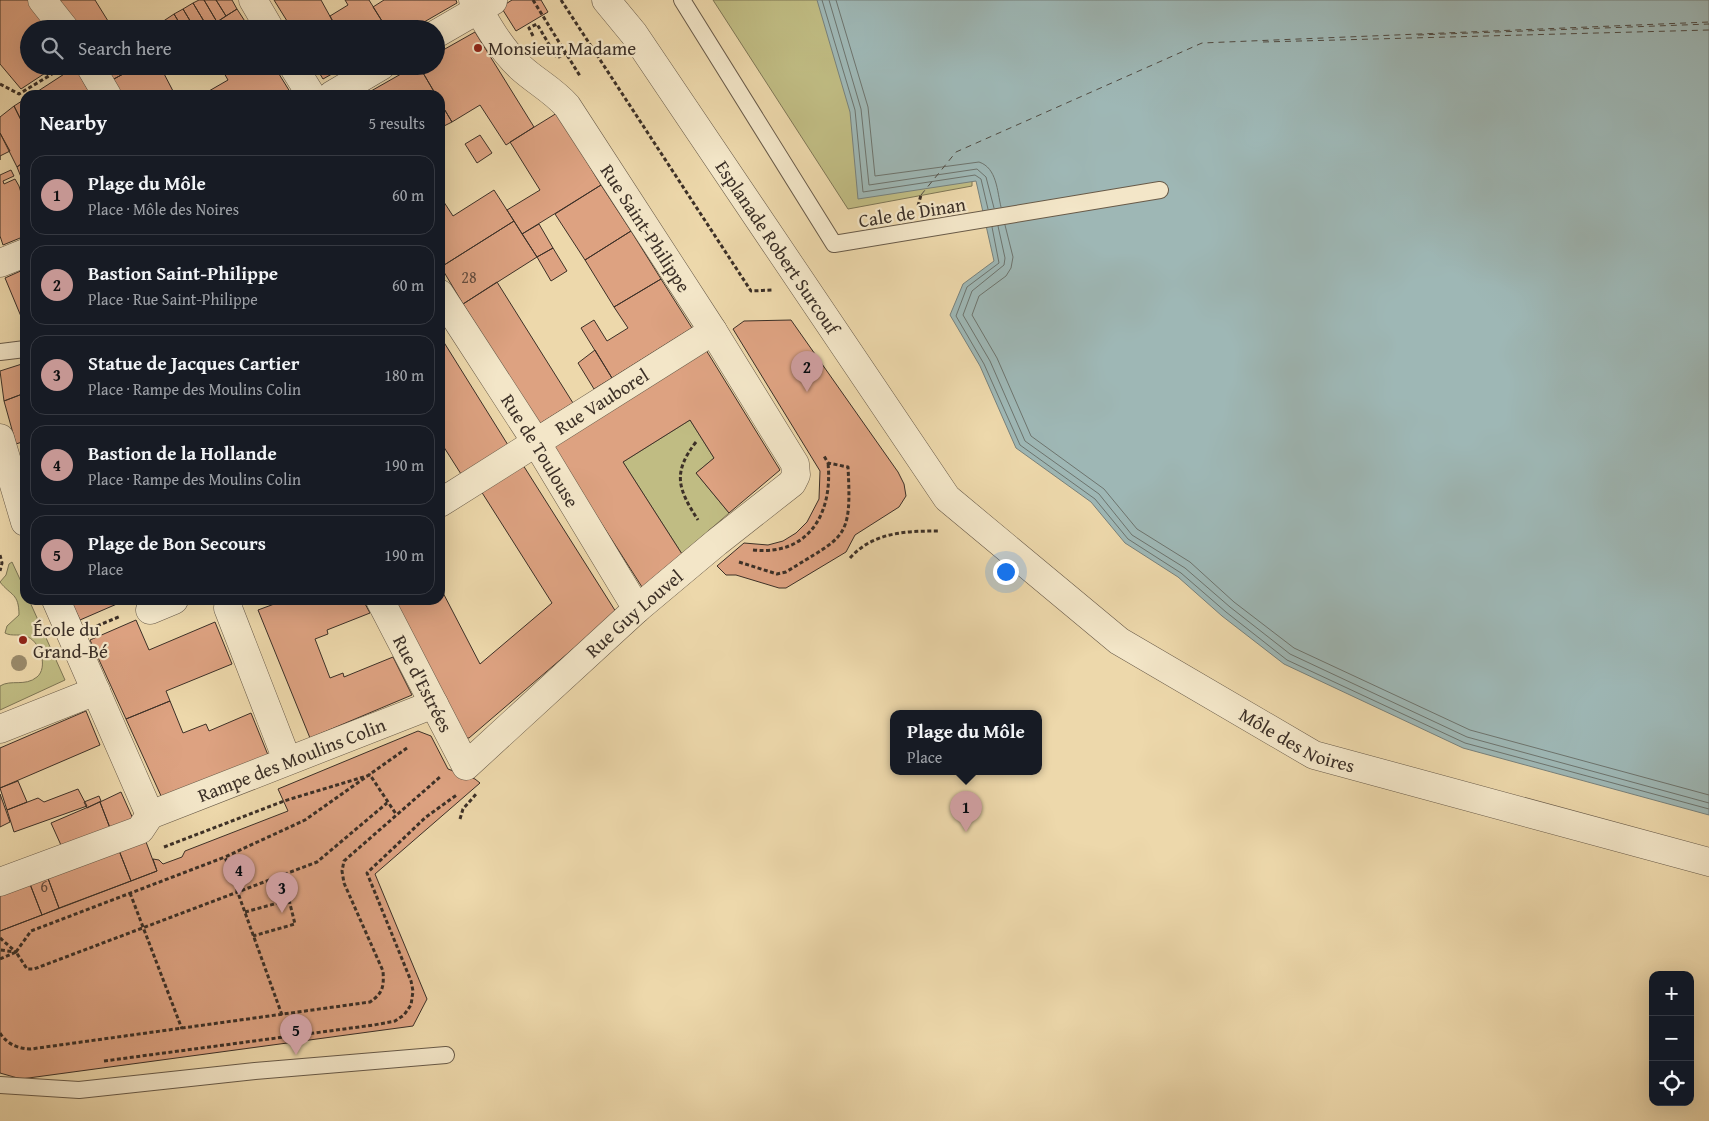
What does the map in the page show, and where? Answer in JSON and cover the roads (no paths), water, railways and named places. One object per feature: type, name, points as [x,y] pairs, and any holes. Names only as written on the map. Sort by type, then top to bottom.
[{"type":"street","points":[[42,0],[58,20]]},
{"type":"street","points":[[253,0],[265,20]]},
{"type":"street","name":"Esplanade Robert Surcouf","points":[[606,0],[634,34],[947,498]]},
{"type":"street","points":[[445,28],[482,3]]},
{"type":"street","name":"Rue Saint-Philippe","points":[[482,3],[505,52],[520,68],[553,91],[567,106],[713,331],[795,464]]},
{"type":"street","points":[[95,75],[104,90]]},
{"type":"street","points":[[299,75],[308,90]]},
{"type":"street","points":[[340,90],[366,75]]},
{"type":"street","points":[[0,263],[20,255]]},
{"type":"street","name":"Rue de Toulouse","points":[[445,302],[536,442],[637,609]]},
{"type":"street","name":"Rue Vauborel","points":[[445,500],[713,331]]},
{"type":"street","points":[[11,450],[20,496]]},
{"type":"street","name":"Rue Guy Louvel","points":[[459,775],[637,609],[717,542],[792,483],[796,475],[795,464]]},
{"type":"street","name":"Môle des Noires","points":[[947,498],[1119,640],[1314,755],[1709,862]]},
{"type":"street","points":[[0,882],[140,830],[150,816],[58,605]]},
{"type":"street","points":[[228,605],[287,760]]},
{"type":"street","name":"Rue d'Estrées","points":[[383,605],[434,704],[459,775]]},
{"type":"street","points":[[0,730],[96,691]]},
{"type":"street","name":"Rampe des Moulins Colin","points":[[150,816],[287,760],[434,704]]},
{"type":"lane","name":"Cale de Dinan","points":[[682,0],[834,244],[1160,190]]},
{"type":"lane","points":[[0,352],[20,350]]},
{"type":"lane","points":[[0,1085],[79,1090],[255,1071],[446,1055]]},
{"type":"water","points":[[817,0],[1709,0],[1709,815],[1463,748],[1284,664],[1222,616],[1178,577],[1125,543],[1091,502],[1016,448],[980,366],[950,315],[963,284],[994,261],[976,181],[858,199],[850,112]]},
{"type":"place","name":"Monsieur Madame","points":[[478,48]]},
{"type":"place","name":"Bastion Saint-Philippe","points":[[807,392]]},
{"type":"place","name":"École du Grand-Bé","points":[[23,640]]},
{"type":"place","name":"Plage du Môle","points":[[966,832]]},
{"type":"place","name":"Bastion de la Hollande","points":[[239,895]]},
{"type":"place","name":"Statue de Jacques Cartier","points":[[282,913]]},
{"type":"place","name":"Plage de Bon Secours","points":[[296,1055]]}]
